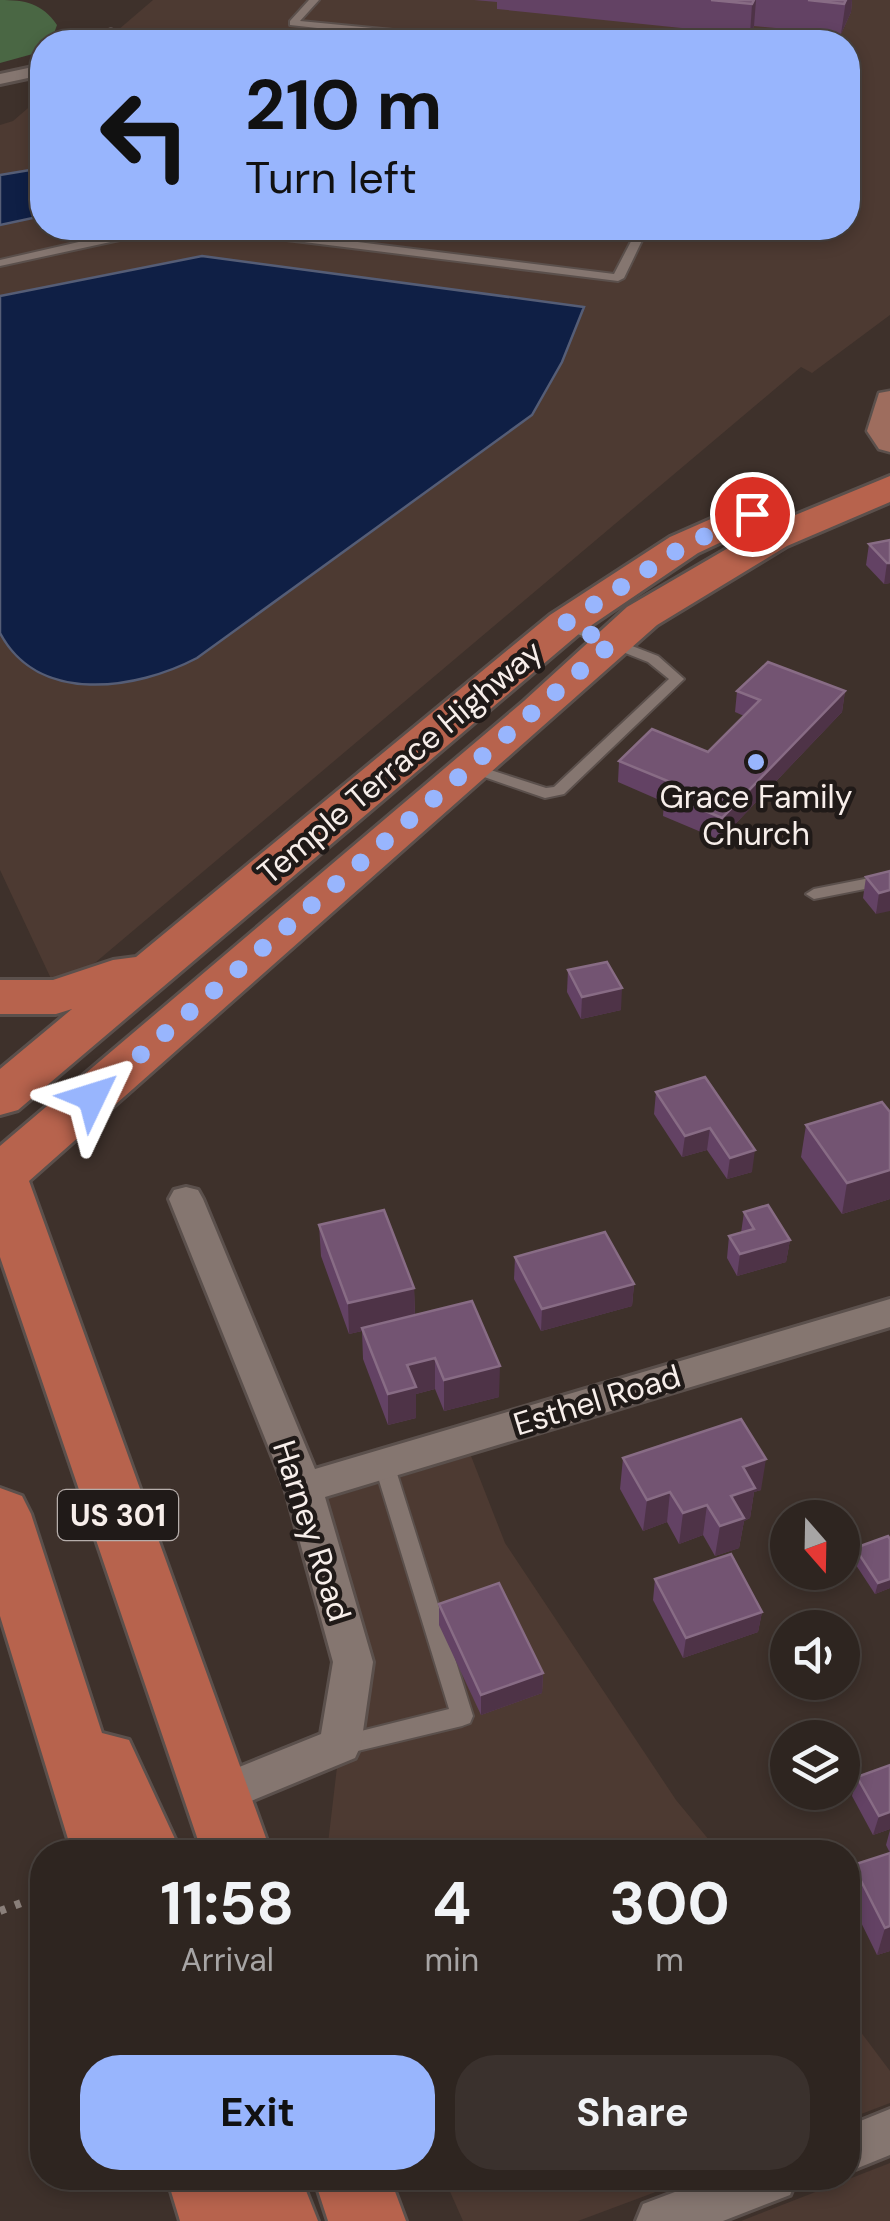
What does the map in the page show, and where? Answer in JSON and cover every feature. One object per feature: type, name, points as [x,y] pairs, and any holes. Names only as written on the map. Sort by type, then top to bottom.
[{"type":"main road","name":"Temple Terrace Highway","points":[[0,1097],[564,624],[684,546],[786,498],[890,458]]},
{"type":"main road","name":"Temple Terrace Highway","points":[[0,1176],[642,616],[722,566],[840,506],[890,488]]},
{"type":"main road","points":[[0,997],[56,997],[90,988],[168,956]]},
{"type":"main road","name":"US 301","points":[[0,1176],[232,1840]]},
{"type":"main road","name":"US 301","points":[[0,1514],[102,1840]]},
{"type":"main road","points":[[28,1604],[141,1840]]},
{"type":"main road","points":[[209,2190],[218,2221]]},
{"type":"main road","points":[[267,2190],[279,2221]]},
{"type":"main road","points":[[356,2190],[367,2221]]},
{"type":"street","points":[[0,78],[30,72]]},
{"type":"street","points":[[890,400],[884,431],[890,442]]},
{"type":"street","name":"Harney Road","points":[[186,1198],[304,1488],[353,1662],[340,1745]]},
{"type":"street","name":"Esthel Road","points":[[304,1488],[890,1313]]},
{"type":"street","points":[[217,1796],[340,1745]]},
{"type":"street","points":[[660,2221],[742,2190]]},
{"type":"lane","points":[[314,0],[293,23],[353,30]]},
{"type":"lane","points":[[0,263],[106,240]]},
{"type":"lane","points":[[312,240],[618,278],[637,240]]},
{"type":"lane","points":[[472,768],[545,794],[559,790],[677,679],[653,660],[564,624]]},
{"type":"lane","points":[[814,894],[890,878]]},
{"type":"lane","points":[[340,1745],[462,1716],[384,1464]]},
{"type":"path","points":[[0,1911],[30,1900]]},
{"type":"shaded area","points":[[153,0],[890,0],[890,315],[812,373],[801,367],[96,962],[54,985],[0,870],[0,125],[13,121],[30,106],[30,240],[860,240],[860,30],[118,30]]},
{"type":"shaded area","points":[[471,1456],[505,1543],[676,1800],[709,1840],[328,1840],[339,1750],[368,1711],[374,1665],[327,1499]]},
{"type":"shaded area","points":[[860,2031],[890,2071],[890,2103],[860,2114]]},
{"type":"shaded area","points":[[890,2163],[890,2221],[741,2221],[821,2190],[860,2190],[860,2175]]},
{"type":"shaded area","points":[[449,2190],[661,2190],[578,2221],[463,2221]]},
{"type":"green space","points":[[0,0],[32,4],[57,25],[55,30],[30,30],[30,55],[0,63]]},
{"type":"water","points":[[30,170],[30,219],[0,225],[0,175]]},
{"type":"water","points":[[202,256],[584,307],[562,362],[532,415],[197,658],[146,678],[118,683],[63,681],[38,672],[17,656],[0,633],[0,296]]},
{"type":"building","points":[[711,0],[754,0],[752,4]]},
{"type":"building","points":[[808,0],[846,0],[844,4]]},
{"type":"building","points":[[890,540],[890,563],[887,563],[869,544]]},
{"type":"building","name":"Grace Family Church","points":[[768,662],[845,691],[722,818],[665,794],[675,784],[619,761],[652,729],[708,752],[760,700],[737,691]]},
{"type":"building","points":[[890,871],[890,890],[879,893],[866,877]]},
{"type":"building","points":[[607,962],[622,988],[582,997],[568,970]]},
{"type":"building","points":[[705,1077],[755,1150],[730,1158],[710,1128],[685,1136],[656,1092]]},
{"type":"building","points":[[882,1102],[890,1112],[890,1170],[847,1183],[806,1125]]},
{"type":"building","points":[[768,1205],[790,1240],[740,1254],[729,1236],[754,1229],[744,1212]]},
{"type":"building","points":[[384,1210],[414,1288],[348,1303],[319,1225]]},
{"type":"building","points":[[605,1232],[634,1284],[542,1309],[515,1257]]},
{"type":"building","points":[[472,1301],[500,1366],[444,1380],[435,1358],[407,1365],[416,1387],[388,1394],[362,1328]]},
{"type":"building","points":[[741,1419],[766,1459],[743,1467],[755,1488],[731,1496],[744,1518],[720,1526],[707,1505],[683,1513],[670,1492],[647,1500],[623,1458]]},
{"type":"building","points":[[888,1536],[890,1579],[878,1583],[860,1556],[860,1546]]},
{"type":"building","points":[[731,1554],[762,1612],[686,1638],[655,1579]]},
{"type":"building","points":[[499,1583],[543,1673],[481,1695],[439,1604]]},
{"type":"building","points":[[890,1765],[890,1812],[879,1816],[860,1776]]},
{"type":"building","points":[[890,1853],[890,1926],[885,1928],[860,1879],[860,1863]]},
{"type":"place","name":"Grace Family Church","points":[[756,762]]},
{"type":"route","points":[[92,1097],[612,643],[564,624],[684,546],[752,514]]}]
